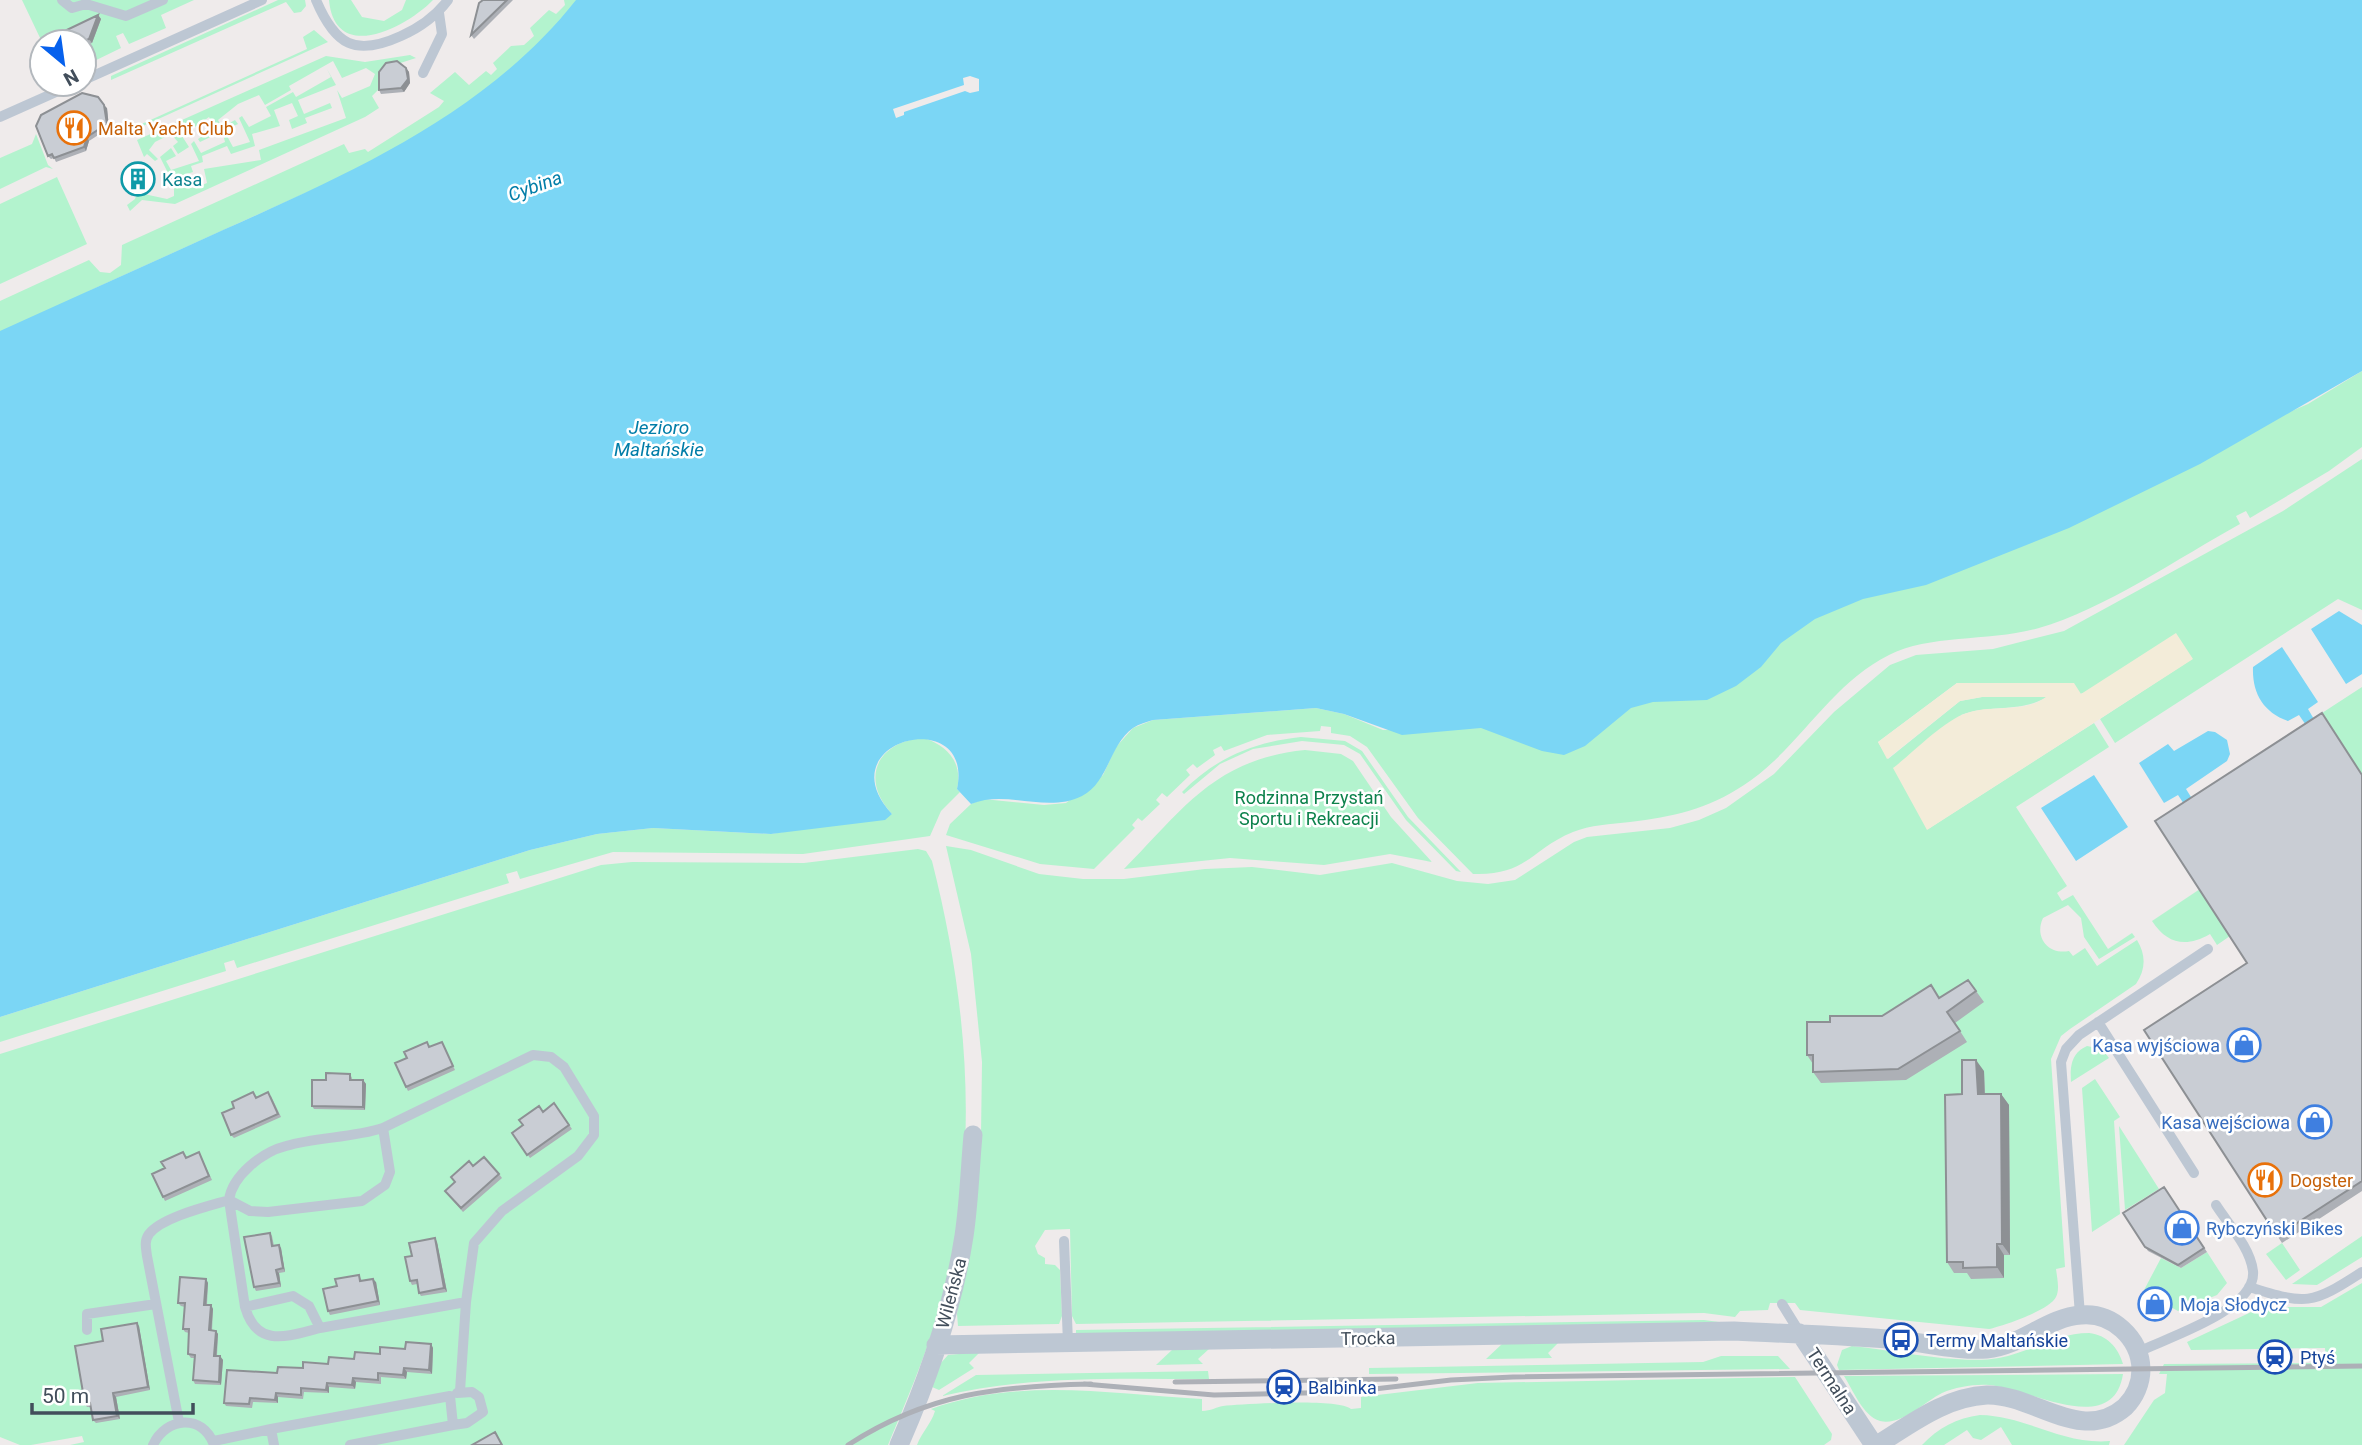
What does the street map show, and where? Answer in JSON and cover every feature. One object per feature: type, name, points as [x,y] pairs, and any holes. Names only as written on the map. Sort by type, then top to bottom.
[{"type":"street","name":"Wileńska","points":[[899,1445],[936,1345],[957,1275],[965,1234],[973,1135]]},
{"type":"street","name":"Termalna","points":[[1800,1333],[1989,1349],[2080,1315]]},
{"type":"street","points":[[2080,1315],[2099,1316],[2112,1321],[2126,1333],[2138,1352]]},
{"type":"street","name":"Trocka","points":[[936,1345],[1734,1331],[1800,1333]]},
{"type":"street","name":"Termalna","points":[[1800,1333],[1876,1445],[1944,1405],[1979,1396],[2003,1397],[2071,1422],[2104,1421],[2123,1409],[2137,1390],[2141,1369],[2138,1352]]},
{"type":"lane","points":[[62,0],[72,8],[86,4],[102,4],[126,16],[141,4],[163,0]]},
{"type":"lane","points":[[98,74],[262,0]]},
{"type":"lane","points":[[316,0],[331,30],[351,46],[362,48],[374,47],[412,32],[439,13],[448,0]]},
{"type":"lane","points":[[423,74],[442,34],[439,13]]},
{"type":"lane","points":[[0,117],[43,98]]},
{"type":"lane","points":[[2080,1315],[2060,1070],[2067,1049],[2098,1022],[2208,949]]},
{"type":"lane","points":[[2098,1022],[2194,1172]]},
{"type":"lane","points":[[460,1391],[466,1302],[474,1243],[502,1211],[589,1146],[594,1136],[594,1116],[558,1060],[541,1055],[525,1059],[383,1128],[362,1135],[285,1146],[240,1175],[231,1185],[229,1200],[245,1307],[255,1328],[273,1337],[466,1302]]},
{"type":"lane","points":[[179,1422],[145,1242],[150,1233],[197,1208],[229,1200],[250,1211],[268,1212],[362,1201],[385,1185],[390,1172],[383,1128]]},
{"type":"lane","points":[[2138,1352],[2227,1310],[2249,1287],[2253,1272],[2250,1262],[2216,1205]]},
{"type":"lane","points":[[1064,1241],[1068,1343]]},
{"type":"lane","points":[[2249,1287],[2308,1301],[2329,1293],[2362,1272]]},
{"type":"lane","points":[[245,1307],[293,1296],[309,1306],[320,1328]]},
{"type":"lane","points":[[87,1330],[87,1314],[156,1304]]},
{"type":"lane","points":[[1782,1304],[1800,1333]]},
{"type":"lane","points":[[153,1445],[167,1426],[179,1422],[194,1423],[206,1430],[214,1443],[271,1429],[450,1396],[460,1391],[472,1392],[479,1397],[483,1412],[467,1423],[350,1445]]},
{"type":"lane","points":[[450,1396],[453,1425]]},
{"type":"lane","points":[[271,1429],[274,1445]]},
{"type":"green space","points":[[22,0],[194,0],[161,15],[166,28],[129,44],[123,33],[116,36],[121,48],[98,59],[98,28],[35,28]]},
{"type":"green space","points":[[278,0],[305,0],[306,6],[301,12],[294,13],[286,2],[111,80],[111,76]]},
{"type":"green space","points":[[329,0],[351,0],[362,17],[384,21],[402,10],[406,0],[433,0],[407,21],[374,34],[358,36],[344,31],[334,20]]},
{"type":"green space","points":[[564,0],[585,0],[585,11],[421,142],[412,138],[333,191],[312,190],[91,290],[6,336],[0,331],[0,301],[89,260],[100,272],[110,273],[121,265],[122,245],[344,144],[349,153],[365,149],[368,152],[439,107],[444,101],[430,93],[455,72],[469,85],[486,71],[491,75],[497,69],[493,63],[511,46],[524,45],[534,36],[530,28],[549,10],[556,14],[565,5]]},
{"type":"green space","points":[[314,30],[328,42],[134,130],[135,127],[307,49],[303,37]]},
{"type":"green space","points":[[410,55],[416,58],[394,65],[382,86],[372,96],[379,108],[365,117],[175,204],[142,200],[130,211],[127,205],[135,199],[138,190],[144,189],[144,194],[167,199],[174,196],[174,187],[195,188],[207,183],[204,169],[261,160],[259,150],[346,118],[337,90],[342,98],[370,86],[375,74],[366,68],[342,78],[333,61],[289,86],[291,90],[265,105],[259,95],[238,104],[218,120],[222,127],[235,120],[238,124],[200,142],[198,139],[215,128],[209,117],[182,136],[189,147],[178,154],[173,146],[178,142],[171,134],[155,142],[149,150],[158,159],[155,161],[147,154],[144,157],[137,140],[326,56],[365,62]]},
{"type":"green space","points":[[327,69],[336,85],[298,100],[304,114],[330,103],[332,108],[305,118],[307,123],[292,129],[289,120],[298,116],[292,103],[274,110],[280,126],[252,134],[255,146],[231,154],[227,146],[202,156],[203,162],[191,166],[193,172],[171,179],[160,157],[171,148],[176,156],[166,161],[171,170],[199,161],[191,144],[194,141],[201,153],[225,142],[224,138],[227,136],[233,147],[250,142],[239,118],[242,116],[249,127],[271,116],[266,107],[293,92],[296,97],[331,77]]},
{"type":"green space","points":[[36,134],[48,165],[53,169],[46,167],[0,189],[0,158],[32,144]]},
{"type":"green space","points":[[57,177],[87,244],[0,284],[0,204]]},
{"type":"green space","points":[[2362,371],[2362,447],[2329,471],[2250,518],[2246,511],[2236,516],[2240,524],[2141,582],[2089,609],[2039,628],[1923,644],[1889,655],[1868,667],[1849,683],[1763,771],[1730,793],[1689,811],[1580,830],[1559,839],[1506,871],[1473,874],[1418,818],[1367,747],[1350,736],[1331,733],[1331,727],[1321,726],[1320,731],[1267,735],[1224,751],[1221,746],[1213,750],[1215,755],[1197,768],[1193,764],[1186,770],[1190,775],[1167,797],[1162,793],[1156,800],[1160,804],[1142,821],[1138,818],[1132,825],[1135,828],[1094,869],[1040,864],[946,835],[950,824],[971,804],[983,799],[1044,805],[1066,803],[1103,775],[1116,747],[1133,728],[1153,720],[1316,708],[1344,714],[1383,730],[1481,728],[1738,651],[2308,404]]},
{"type":"green space","points":[[2362,459],[2362,610],[2338,599],[2115,743],[2100,719],[2192,659],[2080,694],[1957,683],[1878,742],[1888,759],[1960,701],[1982,697],[2047,697],[2027,705],[1961,715],[1928,829],[2094,723],[2109,747],[2016,807],[2067,886],[2057,893],[2062,901],[2073,895],[2108,949],[2132,933],[2135,937],[2099,959],[2084,937],[2081,918],[2068,905],[2043,918],[2040,932],[2045,943],[2061,952],[2069,951],[2073,956],[2085,948],[2097,966],[2137,940],[2144,962],[2136,984],[2061,1036],[2051,1059],[2065,1267],[2056,1269],[2057,1294],[2045,1307],[1989,1329],[1800,1310],[1795,1303],[1770,1303],[1768,1310],[1740,1311],[1735,1317],[1704,1313],[1076,1324],[1072,1316],[1070,1229],[1045,1230],[1035,1246],[1038,1254],[1045,1258],[1045,1264],[1055,1265],[1060,1270],[1062,1316],[1059,1324],[958,1326],[957,1314],[981,1135],[982,1062],[971,954],[946,846],[971,850],[1039,874],[1083,879],[1124,879],[1205,869],[1252,867],[1320,875],[1392,863],[1457,881],[1488,884],[1515,880],[1574,842],[1587,837],[1670,828],[1699,820],[1726,808],[1774,774],[1834,712],[1890,665],[1916,655],[1993,649],[2064,631],[2283,511]]},
{"type":"green space","points":[[2362,687],[2362,775],[2322,713]]},
{"type":"green space","points":[[1301,737],[1345,741],[1362,751],[1408,817],[1461,872],[1456,871],[1406,820],[1360,754],[1344,745],[1302,741],[1253,749],[1220,764],[1184,794],[1182,792],[1208,770],[1236,754],[1267,743]]},
{"type":"green space","points":[[924,738],[933,741],[952,757],[958,771],[957,789],[960,792],[941,811],[930,836],[803,854],[613,852],[520,879],[517,871],[506,874],[509,883],[237,968],[234,960],[224,963],[226,971],[0,1042],[0,1017],[530,850],[597,834],[653,828],[771,834],[892,814],[882,801],[877,787],[875,775],[878,764],[895,746]]},
{"type":"green space","name":"Rodzinna Przystań Sportu i Rekreacji","points":[[1305,750],[1341,754],[1353,761],[1391,817],[1432,862],[1390,854],[1324,865],[1230,858],[1124,869],[1183,807],[1224,776],[1247,764],[1274,755]]},
{"type":"green space","points":[[918,849],[926,851],[932,861],[953,961],[964,1062],[964,1162],[959,1214],[946,1288],[924,1356],[888,1445],[70,1445],[84,1442],[82,1436],[20,1445],[0,1437],[0,1054],[601,865],[632,862],[804,863]]},
{"type":"green space","points":[[2200,889],[2230,936],[2217,945],[2210,934],[2193,941],[2171,939],[2152,921]]},
{"type":"green space","points":[[2087,1046],[2102,1049],[2109,1058],[2071,1082],[2073,1061],[2078,1052]]},
{"type":"green space","points":[[2095,1079],[2120,1117],[2114,1121],[2120,1214],[2092,1232],[2082,1088]]},
{"type":"green space","points":[[2119,1126],[2159,1189],[2125,1210]]},
{"type":"green space","points":[[2362,1236],[2362,1257],[2317,1285],[2292,1284]]},
{"type":"green space","points":[[2282,1243],[2300,1270],[2286,1280],[2266,1254]]},
{"type":"green space","points":[[2207,1252],[2227,1283],[2217,1295],[2178,1311],[2143,1292],[2161,1258],[2181,1268]]},
{"type":"green space","points":[[2362,1283],[2362,1445],[2124,1445],[2154,1400],[2165,1393],[2167,1374],[2159,1374],[2164,1364],[2326,1363],[2325,1348],[2191,1350],[2187,1342],[2262,1307],[2321,1307]]},
{"type":"green space","points":[[1704,1320],[1734,1324],[1076,1335],[1076,1330]]},
{"type":"green space","points":[[2089,1333],[2101,1336],[2111,1343],[2123,1364],[1839,1370],[1837,1365],[1842,1350],[1852,1346],[1983,1360],[2010,1355],[2066,1336]]},
{"type":"green space","points":[[1559,1342],[1548,1353],[1552,1358],[1486,1359],[1502,1344]]},
{"type":"green space","points":[[1173,1349],[1209,1349],[1198,1359],[1203,1364],[1156,1365]]},
{"type":"green space","points":[[980,1352],[969,1363],[974,1368],[939,1390],[932,1387],[940,1364],[948,1355]]},
{"type":"green space","points":[[1721,1356],[1778,1356],[1790,1369],[1369,1374],[1369,1368],[1703,1362]]},
{"type":"green space","points":[[1208,1371],[1209,1379],[1042,1381],[942,1396],[976,1375]]},
{"type":"green space","points":[[2123,1374],[2116,1393],[2103,1404],[2086,1407],[2067,1405],[2006,1388],[1977,1385],[1942,1393],[1905,1417],[1888,1422],[1868,1414],[1844,1376]]},
{"type":"green space","points":[[1795,1377],[1832,1434],[1831,1440],[1824,1445],[917,1445],[935,1411],[931,1409],[964,1399],[1031,1390],[1202,1399],[1202,1411],[1223,1406],[1290,1403],[1328,1404],[1351,1409],[1361,1408],[1361,1397],[1478,1383]]},
{"type":"green space","points":[[1980,1415],[2013,1420],[2076,1439],[2110,1441],[2109,1445],[2012,1445],[2001,1427],[1981,1440],[1973,1438],[1967,1430],[1944,1445],[1922,1445],[1948,1425]]},
{"type":"sand","points":[[2176,633],[2193,659],[1927,830],[1893,768],[1958,717],[1977,710],[2028,705],[2046,697],[1982,697],[1960,701],[1887,759],[1878,742],[1957,683],[2074,683],[2081,694]]},
{"type":"water","name":"Jezioro Maltańskie","points":[[576,0],[2362,0],[2362,371],[2200,464],[2069,528],[1926,585],[1863,599],[1815,619],[1781,643],[1761,667],[1736,686],[1707,700],[1653,702],[1631,708],[1585,746],[1564,755],[1542,751],[1481,728],[1402,735],[1344,714],[1316,708],[1153,720],[1135,727],[1125,735],[1098,782],[1082,796],[1055,803],[998,799],[971,804],[957,789],[957,762],[945,746],[926,740],[906,742],[887,751],[876,767],[876,788],[892,814],[885,820],[771,834],[653,828],[597,834],[530,850],[0,1017],[0,331],[320,186],[367,162],[459,107],[501,76],[541,40]],"holes":[[[970,76],[979,79],[979,91],[965,91],[904,112],[904,115],[896,118],[893,109],[964,85],[963,78]]]},
{"type":"water","points":[[2339,611],[2362,625],[2362,674],[2346,684],[2311,629]]},
{"type":"water","points":[[2282,647],[2318,702],[2308,709],[2318,726],[2310,731],[2299,715],[2288,721],[2272,712],[2257,693],[2253,667]]},
{"type":"water","points":[[2208,731],[2227,740],[2230,754],[2227,761],[2186,789],[2196,805],[2188,810],[2178,795],[2164,803],[2139,763],[2168,744],[2174,751]]},
{"type":"water","points":[[2094,775],[2128,827],[2076,861],[2041,808]]},
{"type":"building","points":[[483,0],[507,0],[471,35],[479,3]]},
{"type":"building","points":[[98,15],[93,28],[71,28]]},
{"type":"building","points":[[397,61],[406,68],[408,79],[401,88],[379,90],[379,72],[386,63]]},
{"type":"building","name":"Malta Yacht Club","points":[[98,97],[104,105],[107,124],[87,137],[84,147],[54,158],[52,154],[48,156],[36,126],[41,115],[73,98]]},
{"type":"building","points":[[2322,713],[2362,775],[2362,1181],[2277,1236],[2144,1030],[2247,963],[2155,821]]},
{"type":"building","points":[[1968,980],[1976,991],[1947,1012],[1960,1031],[1898,1069],[1813,1072],[1813,1055],[1807,1055],[1807,1022],[1830,1022],[1830,1016],[1882,1016],[1931,985],[1939,998]]},
{"type":"building","points":[[427,1042],[429,1047],[442,1042],[453,1066],[406,1087],[395,1063],[407,1058],[404,1052]]},
{"type":"building","points":[[1962,1060],[1976,1060],[1978,1094],[2001,1094],[2002,1244],[1997,1244],[1997,1267],[1963,1268],[1963,1262],[1947,1262],[1945,1095],[1962,1094]]},
{"type":"building","points":[[326,1073],[350,1074],[350,1080],[363,1080],[363,1107],[312,1106],[312,1080],[326,1080]]},
{"type":"building","points":[[253,1092],[256,1098],[268,1092],[278,1114],[231,1135],[222,1113],[234,1108],[232,1102]]},
{"type":"building","points":[[554,1103],[569,1125],[527,1155],[512,1133],[523,1125],[519,1120],[539,1106],[543,1112]]},
{"type":"building","points":[[183,1152],[186,1158],[199,1152],[209,1176],[163,1197],[152,1174],[165,1168],[161,1162]]},
{"type":"building","points":[[484,1157],[499,1174],[461,1208],[445,1191],[455,1182],[451,1177],[469,1161],[473,1166]]},
{"type":"building","points":[[2164,1187],[2204,1248],[2178,1265],[2145,1247],[2123,1213]]},
{"type":"building","points":[[270,1233],[272,1246],[279,1245],[283,1268],[276,1270],[279,1283],[254,1287],[244,1237]]},
{"type":"building","points":[[435,1238],[444,1288],[419,1293],[417,1280],[410,1281],[405,1257],[412,1256],[409,1243]]},
{"type":"building","points":[[359,1275],[360,1281],[373,1279],[378,1301],[328,1311],[323,1289],[337,1286],[335,1279]]},
{"type":"building","points":[[180,1277],[206,1279],[204,1305],[211,1305],[209,1330],[216,1331],[214,1356],[220,1356],[219,1382],[193,1380],[195,1355],[188,1354],[189,1329],[183,1329],[185,1303],[178,1303]]},
{"type":"building","points":[[137,1323],[148,1387],[113,1393],[117,1416],[93,1420],[90,1403],[85,1404],[75,1346],[103,1341],[101,1329]]},
{"type":"building","points":[[406,1342],[431,1344],[429,1370],[404,1368],[403,1375],[378,1373],[378,1380],[353,1378],[352,1385],[327,1383],[326,1390],[301,1388],[301,1395],[276,1393],[275,1400],[250,1398],[249,1404],[224,1403],[227,1370],[277,1373],[278,1367],[303,1368],[303,1362],[328,1364],[329,1357],[354,1359],[355,1352],[380,1354],[380,1347],[405,1349]]},
{"type":"building","points":[[495,1432],[502,1445],[472,1445]]},
{"type":"railway","points":[[1084,1384],[1214,1395],[1349,1392],[1451,1380],[1513,1377],[2362,1366]]},
{"type":"railway","points":[[1175,1382],[1396,1379]]},
{"type":"railway","points":[[848,1445],[907,1414],[936,1403],[995,1390],[1091,1384]]},
{"type":"place","name":"Malta Yacht Club","points":[[74,128]]},
{"type":"place","name":"Kasa","points":[[138,179]]},
{"type":"place","name":"Kasa wyjściowa","points":[[2244,1045]]},
{"type":"place","name":"Kasa wejściowa","points":[[2315,1122]]},
{"type":"place","name":"Dogster","points":[[2265,1180]]},
{"type":"place","name":"Rybczyński Bikes","points":[[2182,1228]]},
{"type":"place","name":"Moja Słodycz","points":[[2155,1304]]},
{"type":"place","name":"Termy Maltańskie","points":[[1901,1340]]},
{"type":"place","name":"Ptyś","points":[[2275,1357]]},
{"type":"place","name":"Balbinka","points":[[1284,1387]]},
{"type":"water label","name":"Cybina","points":[[535,186]]}]
